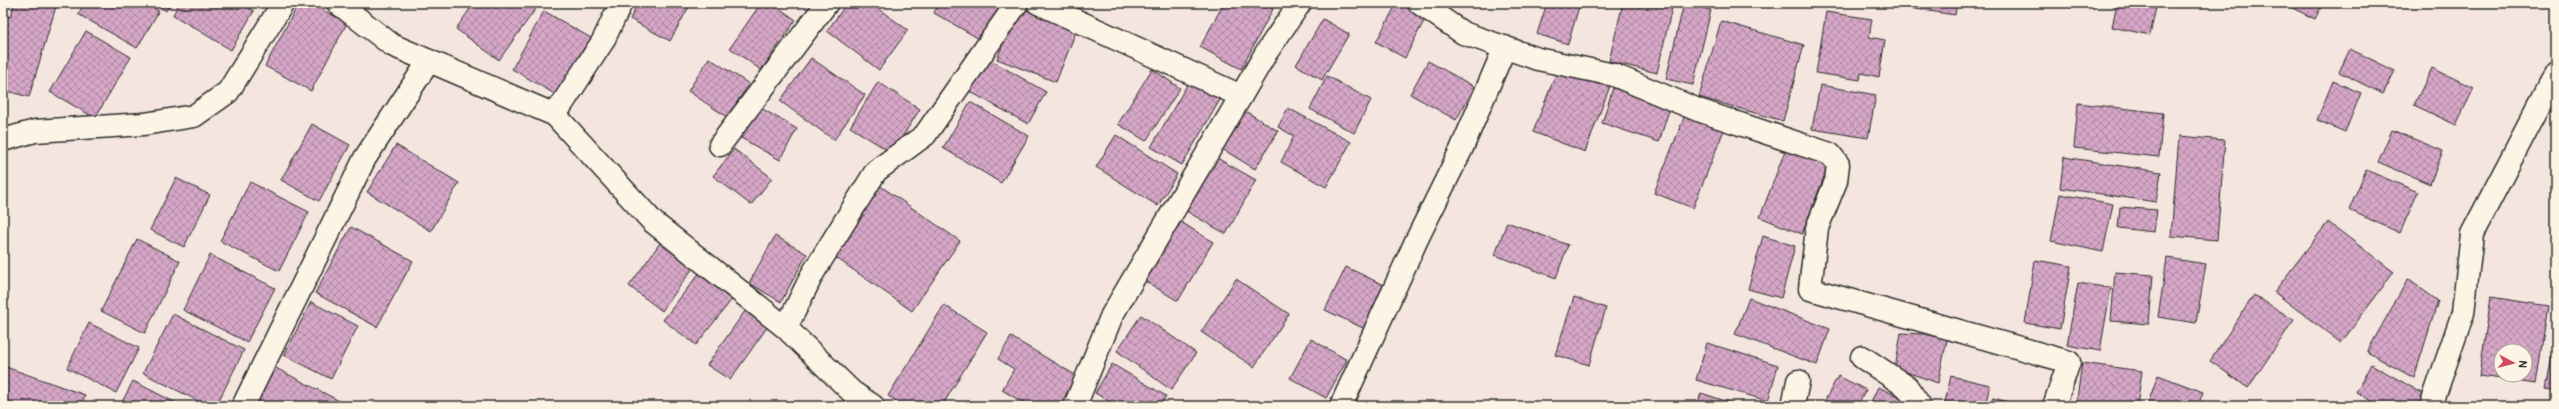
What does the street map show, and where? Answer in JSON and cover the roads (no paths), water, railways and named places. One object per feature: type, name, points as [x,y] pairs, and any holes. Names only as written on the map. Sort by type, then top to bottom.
[{"type":"street","points":[[3,140],[35,131],[144,124],[194,116],[228,92],[283,3]]},
{"type":"street","points":[[338,3],[392,45],[555,115],[653,222],[786,328],[852,392],[873,406]]},
{"type":"street","points":[[555,115],[603,41],[621,3]]},
{"type":"street","points":[[720,145],[827,3]]},
{"type":"street","points":[[786,328],[813,273],[876,171],[925,135],[1017,3]]},
{"type":"street","points":[[1038,3],[1241,96]]},
{"type":"street","points":[[1075,406],[1112,315],[1266,53],[1300,3]]},
{"type":"street","points":[[1419,3],[1464,33],[1538,59],[1614,75],[1698,110],[1830,154],[1838,164],[1836,181],[1817,228],[1810,289],[2069,362],[2054,406]]},
{"type":"street","points":[[1341,406],[1417,239],[1461,150],[1505,47]]},
{"type":"street","points":[[243,406],[366,158],[429,61]]},
{"type":"street","points":[[2431,406],[2463,313],[2472,234],[2554,85]]},
{"type":"street","points":[[1862,357],[1907,387],[1920,406]]},
{"type":"street","points":[[1792,406],[1798,381]]}]
